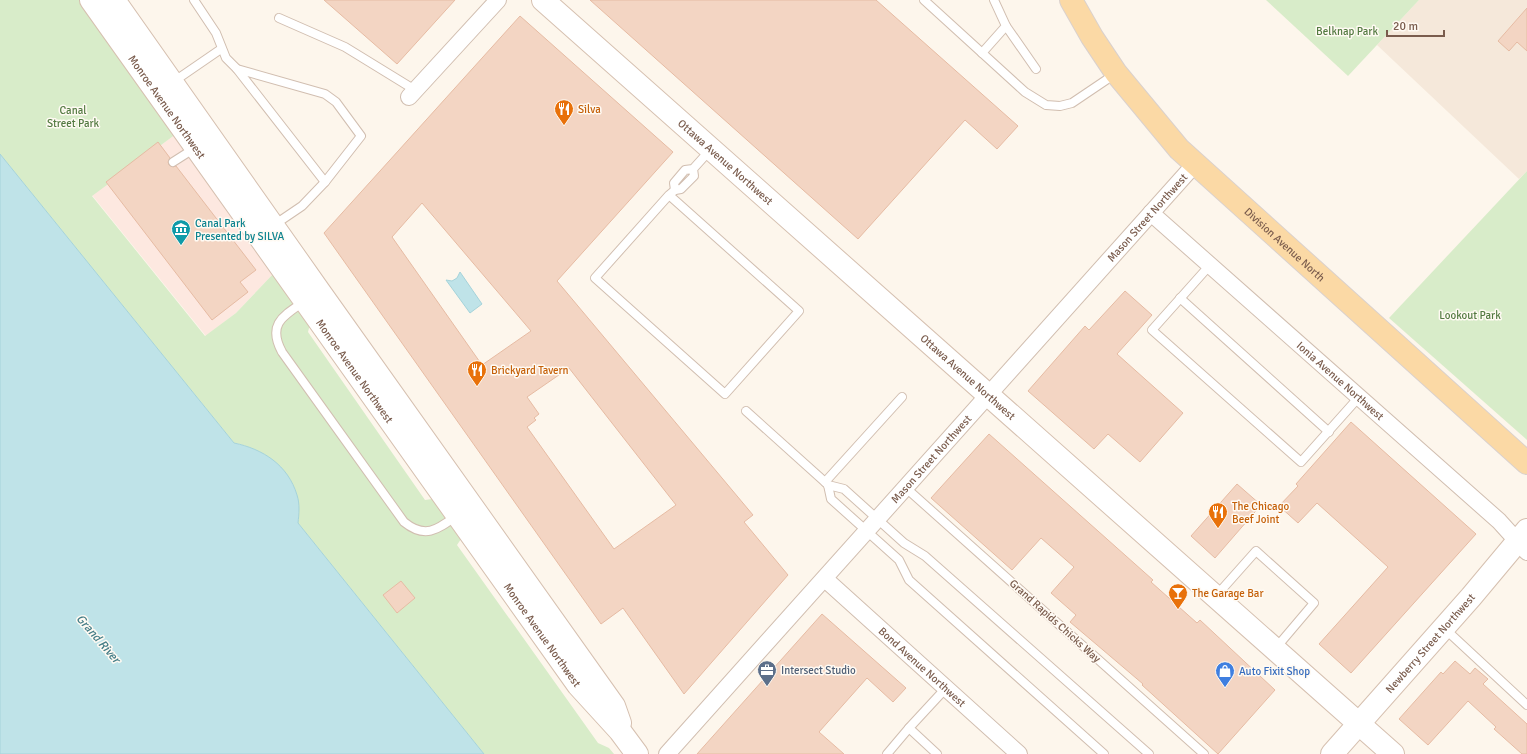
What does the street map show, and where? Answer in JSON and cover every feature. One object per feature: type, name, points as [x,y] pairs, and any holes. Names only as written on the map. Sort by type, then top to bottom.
[{"type":"main road","name":"Monroe Avenue Northwest","points":[[91,0],[196,147],[312,296],[531,605],[580,689],[631,746]]},
{"type":"main road","name":"Monroe Avenue Northwest","points":[[114,0],[273,225],[312,296],[457,516],[531,605]]},
{"type":"main road","name":"Ottawa Avenue Northwest","points":[[543,0],[1393,754]]},
{"type":"main road","name":"Division Avenue North","points":[[1071,0],[1092,37],[1116,73],[1164,133],[1195,164],[1527,463]]},
{"type":"main road","name":"Newberry Street Northwest","points":[[1332,754],[1524,541]]},
{"type":"street","points":[[412,94],[498,0]]},
{"type":"street","name":"Mason Street Northwest","points":[[667,754],[990,395],[1195,164]]},
{"type":"street","name":"Ionia Avenue Northwest","points":[[1151,213],[1499,521],[1524,541]]},
{"type":"street","name":"Bond Avenue Northwest","points":[[825,579],[1019,754]]},
{"type":"lane","points":[[194,0],[216,33],[221,49],[226,58],[238,69],[325,182]]},
{"type":"lane","points":[[924,0],[1025,92],[1046,105],[1060,106],[1072,102],[1116,73]]},
{"type":"lane","points":[[994,0],[1006,26],[1036,69]]},
{"type":"lane","points":[[279,18],[345,47],[412,94]]},
{"type":"lane","points":[[982,53],[1006,26]]},
{"type":"lane","points":[[173,82],[221,49]]},
{"type":"lane","points":[[238,69],[319,91],[336,102],[361,136],[325,182],[302,206],[273,225]]},
{"type":"lane","points":[[173,162],[203,143],[210,145],[235,171]]},
{"type":"lane","points":[[672,192],[799,311],[724,394],[595,278],[672,192],[674,183],[685,170],[693,169],[711,149]]},
{"type":"lane","points":[[1210,265],[1152,330],[1301,462],[1359,397]]},
{"type":"lane","points":[[312,296],[287,313],[279,321],[277,326],[277,340],[286,358],[404,522],[414,529],[429,532],[440,528],[457,516]]},
{"type":"lane","points":[[1180,298],[1329,432]]},
{"type":"lane","points":[[827,484],[902,397]]},
{"type":"lane","points":[[746,410],[827,484],[844,489],[904,543],[925,556],[1149,754]]},
{"type":"lane","points":[[827,484],[833,502],[899,560],[909,580],[1104,754]]},
{"type":"lane","name":"Grand Rapids Chicks Way","points":[[906,488],[1204,754]]},
{"type":"lane","points":[[1215,596],[1256,551],[1314,603],[1275,649]]},
{"type":"lane","points":[[1444,628],[1527,705]]},
{"type":"lane","points":[[888,753],[946,688]]},
{"type":"lane","points":[[909,728],[937,754]]},
{"type":"shaded area","points":[[1419,0],[1527,0],[1527,171],[1519,179],[1377,45]]},
{"type":"shaded area","points":[[176,134],[274,273],[236,313],[206,336],[92,195]]},
{"type":"green space","name":"Canal Street Park","points":[[0,0],[80,0],[176,134],[92,196],[205,336],[236,313],[274,273],[310,324],[308,332],[425,500],[432,499],[461,539],[457,545],[598,743],[609,748],[614,754],[484,754],[298,523],[298,501],[293,484],[288,477],[282,470],[258,452],[247,446],[234,443],[0,154]]},
{"type":"green space","name":"Belknap Park","points":[[1266,0],[1419,0],[1348,76]]},
{"type":"green space","name":"Lookout Park","points":[[1527,171],[1527,440],[1389,318]]},
{"type":"water","name":"Grand River","points":[[0,154],[234,443],[255,449],[273,460],[281,467],[293,484],[298,498],[298,523],[484,754],[0,754]]},
{"type":"water","points":[[460,272],[482,304],[470,313],[446,280],[452,281],[457,278]]},
{"type":"building","points":[[324,0],[455,0],[397,64]]},
{"type":"building","points":[[590,0],[876,0],[1018,126],[997,149],[965,120],[858,239]]},
{"type":"building","points":[[1527,8],[1527,51],[1517,42],[1509,51],[1498,41]]},
{"type":"building","points":[[520,16],[673,152],[557,281],[753,515],[744,522],[788,575],[684,694],[623,608],[601,624],[324,233]],"holes":[[[422,203],[531,331],[482,365],[392,237]],[[569,368],[676,505],[614,549],[527,427],[536,420],[534,418],[539,414],[527,397]]]},
{"type":"building","points":[[158,142],[170,158],[168,162],[169,165],[173,167],[176,166],[256,270],[240,282],[248,292],[212,320],[106,182]]},
{"type":"building","points":[[1125,291],[1152,315],[1117,354],[1183,413],[1140,462],[1108,434],[1094,449],[1028,391],[1085,326],[1089,330]]},
{"type":"building","points":[[1351,422],[1476,534],[1351,673],[1319,644],[1388,567],[1317,503],[1298,523],[1279,506],[1298,486],[1296,484]]},
{"type":"building","points":[[989,434],[1153,580],[1151,582],[1197,623],[1200,620],[1275,690],[1218,754],[1142,685],[1143,684],[1070,622],[1076,615],[1051,593],[1074,567],[1041,538],[1012,570],[931,498]]},
{"type":"building","points":[[1237,484],[1261,505],[1215,558],[1191,536]]},
{"type":"building","points":[[401,581],[415,598],[397,613],[383,595]]},
{"type":"building","points":[[822,614],[906,688],[893,702],[867,678],[819,732],[844,754],[697,754]]},
{"type":"building","points":[[1455,661],[1470,674],[1475,668],[1488,679],[1483,684],[1527,724],[1527,754],[1522,754],[1494,729],[1496,727],[1468,701],[1428,745],[1399,719],[1441,672],[1443,674]]},
{"type":"place","name":"Silva","points":[[564,126]]},
{"type":"place","name":"Canal Park Presented by SILVA","points":[[181,246]]},
{"type":"place","name":"Brickyard Tavern","points":[[477,387]]},
{"type":"place","name":"The Chicago Beef Joint","points":[[1218,529]]},
{"type":"place","name":"The Garage Bar","points":[[1178,610]]},
{"type":"place","name":"Intersect Studio","points":[[767,687]]},
{"type":"place","name":"Auto Fixit Shop","points":[[1225,688]]}]
